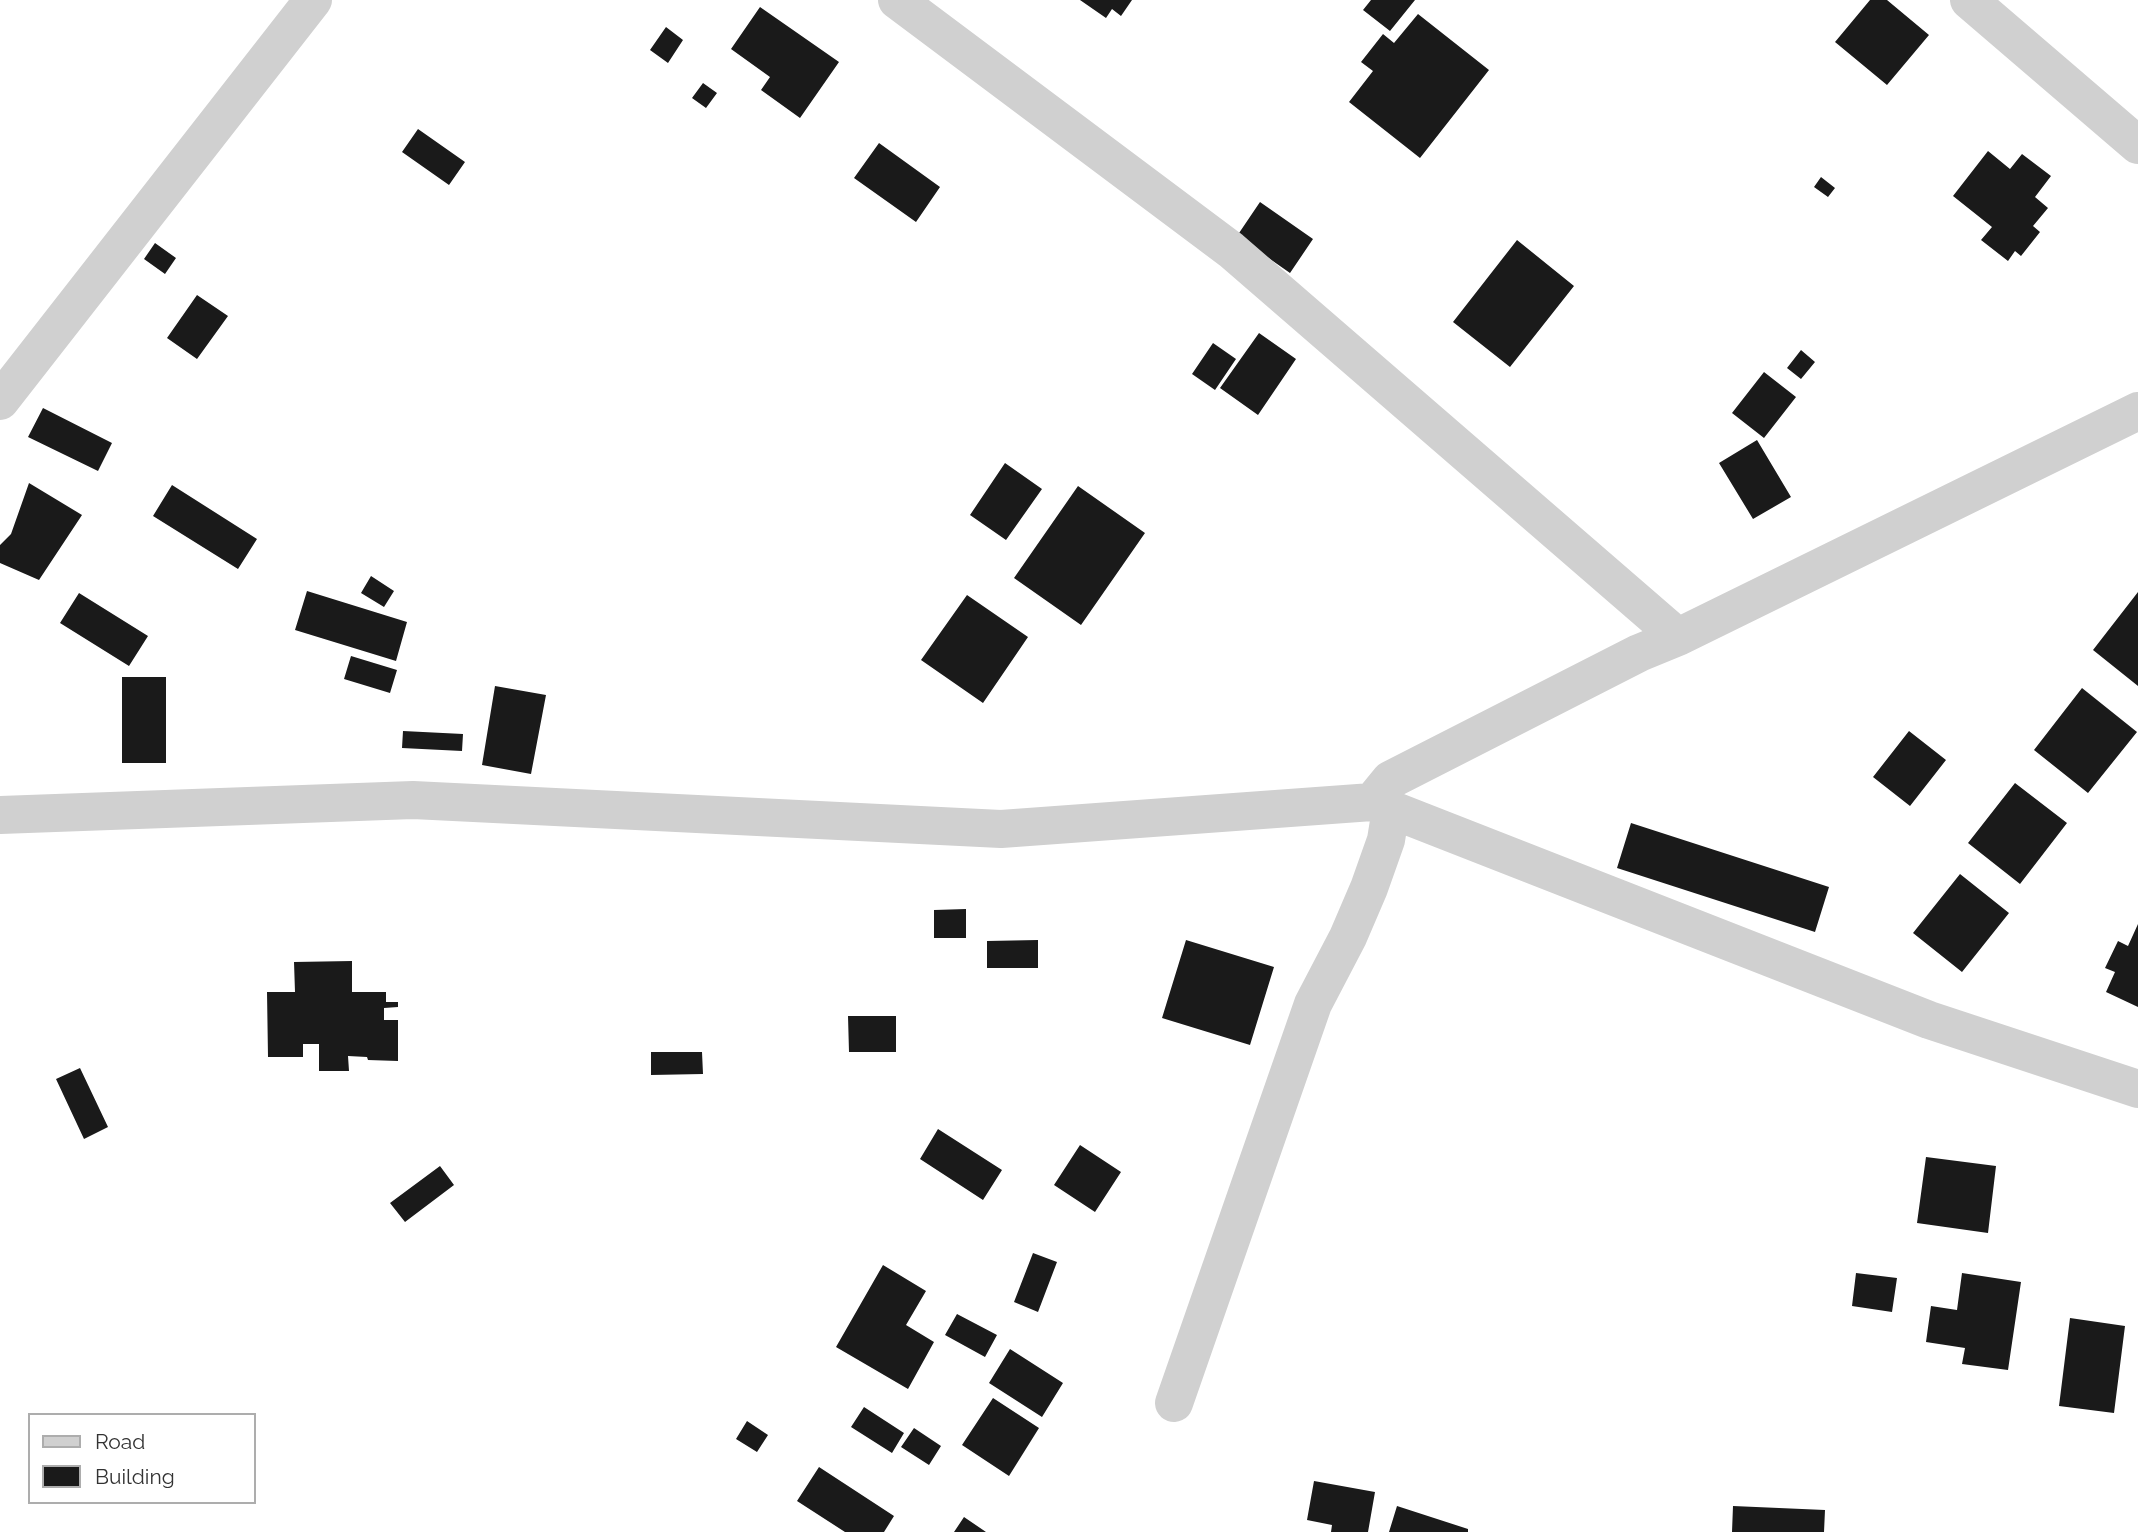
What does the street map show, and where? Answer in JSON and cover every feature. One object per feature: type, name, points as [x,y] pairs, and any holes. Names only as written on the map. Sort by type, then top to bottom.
[{"type":"street","points":[[0,401],[313,0]]},
{"type":"street","points":[[897,0],[1231,250],[1678,637]]},
{"type":"street","points":[[1969,0],[2138,145]]},
{"type":"street","points":[[1174,1403],[1313,1004],[1348,937],[1386,840],[1382,806],[1390,780],[1639,653],[1678,637],[2138,411]]},
{"type":"street","points":[[0,815],[413,800],[1001,829],[1382,806],[1929,1020],[2138,1089]]},
{"type":"building","points":[[1080,0],[1132,0],[1121,16],[1112,9],[1106,18]]},
{"type":"building","points":[[1371,0],[1415,0],[1390,31],[1363,10]]},
{"type":"building","points":[[1870,0],[1887,0],[1929,35],[1887,85],[1835,42]]},
{"type":"building","points":[[760,7],[839,62],[800,118],[761,90],[770,77],[731,49]]},
{"type":"building","points":[[1418,14],[1489,70],[1420,158],[1349,102],[1373,71],[1361,62],[1383,34],[1394,43]]},
{"type":"building","points":[[666,27],[683,40],[668,63],[650,50]]},
{"type":"building","points":[[703,83],[717,93],[706,108],[692,98]]},
{"type":"building","points":[[418,129],[465,162],[449,185],[402,152]]},
{"type":"building","points":[[879,143],[940,187],[916,222],[854,178]]},
{"type":"building","points":[[1988,151],[2010,169],[2022,154],[2051,176],[2035,197],[2048,208],[2033,226],[2040,232],[2021,256],[2015,251],[2008,261],[1981,240],[1992,227],[1953,196]]},
{"type":"building","points":[[1821,177],[1835,188],[1828,197],[1814,187]]},
{"type":"building","points":[[1260,202],[1313,239],[1290,273],[1237,236]]},
{"type":"building","points":[[1517,240],[1574,286],[1510,367],[1453,322]]},
{"type":"building","points":[[155,243],[176,258],[165,274],[144,259]]},
{"type":"building","points":[[197,295],[228,316],[197,359],[167,338]]},
{"type":"building","points":[[1259,333],[1296,359],[1258,415],[1220,388]]},
{"type":"building","points":[[1213,343],[1236,359],[1215,390],[1192,374]]},
{"type":"building","points":[[1801,350],[1815,362],[1801,379],[1787,368]]},
{"type":"building","points":[[1764,372],[1796,397],[1764,438],[1732,413]]},
{"type":"building","points":[[43,408],[112,443],[98,471],[28,437]]},
{"type":"building","points":[[1757,440],[1791,497],[1753,519],[1719,463]]},
{"type":"building","points":[[1005,463],[1042,489],[1006,540],[970,515]]},
{"type":"building","points":[[29,483],[82,515],[39,580],[0,563],[0,545],[11,534]]},
{"type":"building","points":[[172,485],[257,539],[238,569],[153,516]]},
{"type":"building","points":[[1078,486],[1145,533],[1081,625],[1014,578]]},
{"type":"building","points":[[371,576],[394,591],[384,607],[361,593]]},
{"type":"building","points":[[307,591],[407,622],[396,661],[295,630]]},
{"type":"building","points":[[2138,592],[2138,686],[2093,650]]},
{"type":"building","points":[[79,593],[148,636],[129,666],[60,623]]},
{"type":"building","points":[[967,595],[1028,637],[983,703],[921,660]]},
{"type":"building","points":[[351,656],[397,670],[390,693],[344,679]]},
{"type":"building","points":[[122,677],[166,677],[166,763],[122,763]]},
{"type":"building","points":[[495,686],[546,695],[531,774],[482,765]]},
{"type":"building","points":[[2082,688],[2137,732],[2088,793],[2034,750]]},
{"type":"building","points":[[403,731],[463,734],[462,751],[402,748]]},
{"type":"building","points":[[1909,731],[1946,760],[1910,806],[1873,777]]},
{"type":"building","points":[[2015,783],[2067,823],[2020,884],[1968,843]]},
{"type":"building","points":[[1631,823],[1829,887],[1815,932],[1617,868]]},
{"type":"building","points":[[1960,874],[2009,913],[1962,972],[1913,933]]},
{"type":"building","points":[[966,909],[966,938],[934,938],[934,910]]},
{"type":"building","points":[[2138,924],[2138,1007],[2106,992],[2115,972],[2105,968],[2118,941],[2128,946]]},
{"type":"building","points":[[1038,940],[1038,968],[987,968],[987,941]]},
{"type":"building","points":[[1186,940],[1274,967],[1250,1045],[1162,1018]]},
{"type":"building","points":[[352,961],[352,992],[386,992],[386,1002],[398,1002],[398,1007],[384,1008],[384,1020],[398,1020],[398,1061],[348,1056],[349,1071],[319,1071],[319,1044],[303,1044],[303,1057],[268,1057],[267,992],[295,992],[294,962]]},
{"type":"building","points":[[848,1016],[896,1016],[896,1052],[849,1052]]},
{"type":"building","points":[[651,1052],[702,1052],[703,1074],[651,1075]]},
{"type":"building","points":[[80,1068],[108,1127],[84,1139],[56,1079]]},
{"type":"building","points":[[938,1129],[1002,1170],[983,1200],[920,1159]]},
{"type":"building","points":[[1080,1145],[1121,1172],[1095,1212],[1054,1185]]},
{"type":"building","points":[[1926,1157],[1996,1166],[1988,1233],[1917,1223]]},
{"type":"building","points":[[440,1166],[454,1185],[405,1222],[390,1203]]},
{"type":"building","points":[[1033,1253],[1057,1262],[1038,1312],[1014,1302]]},
{"type":"building","points":[[883,1265],[926,1291],[906,1325],[934,1342],[908,1389],[836,1347]]},
{"type":"building","points":[[1856,1273],[1897,1278],[1892,1312],[1852,1306]]},
{"type":"building","points":[[1962,1273],[2021,1282],[2008,1370],[1962,1364],[1965,1348],[1926,1342],[1931,1306],[1957,1310]]},
{"type":"building","points":[[957,1314],[997,1335],[985,1357],[945,1335]]},
{"type":"building","points":[[2070,1318],[2125,1326],[2114,1413],[2059,1406]]},
{"type":"building","points":[[1010,1349],[1063,1383],[1042,1417],[989,1383]]},
{"type":"building","points":[[993,1398],[1039,1428],[1009,1476],[962,1445]]},
{"type":"building","points":[[864,1407],[904,1433],[892,1453],[851,1427]]},
{"type":"building","points":[[747,1421],[768,1435],[757,1452],[736,1439]]},
{"type":"building","points":[[914,1428],[941,1446],[929,1465],[901,1447]]},
{"type":"building","points":[[819,1467],[894,1516],[884,1532],[845,1532],[797,1501]]},
{"type":"building","points":[[1314,1481],[1375,1492],[1368,1532],[1331,1532],[1332,1525],[1307,1520]]},
{"type":"building","points":[[1397,1506],[1468,1529],[1468,1532],[1389,1532]]},
{"type":"building","points":[[1733,1506],[1825,1510],[1824,1532],[1732,1532]]},
{"type":"building","points":[[964,1517],[986,1532],[954,1532]]}]
